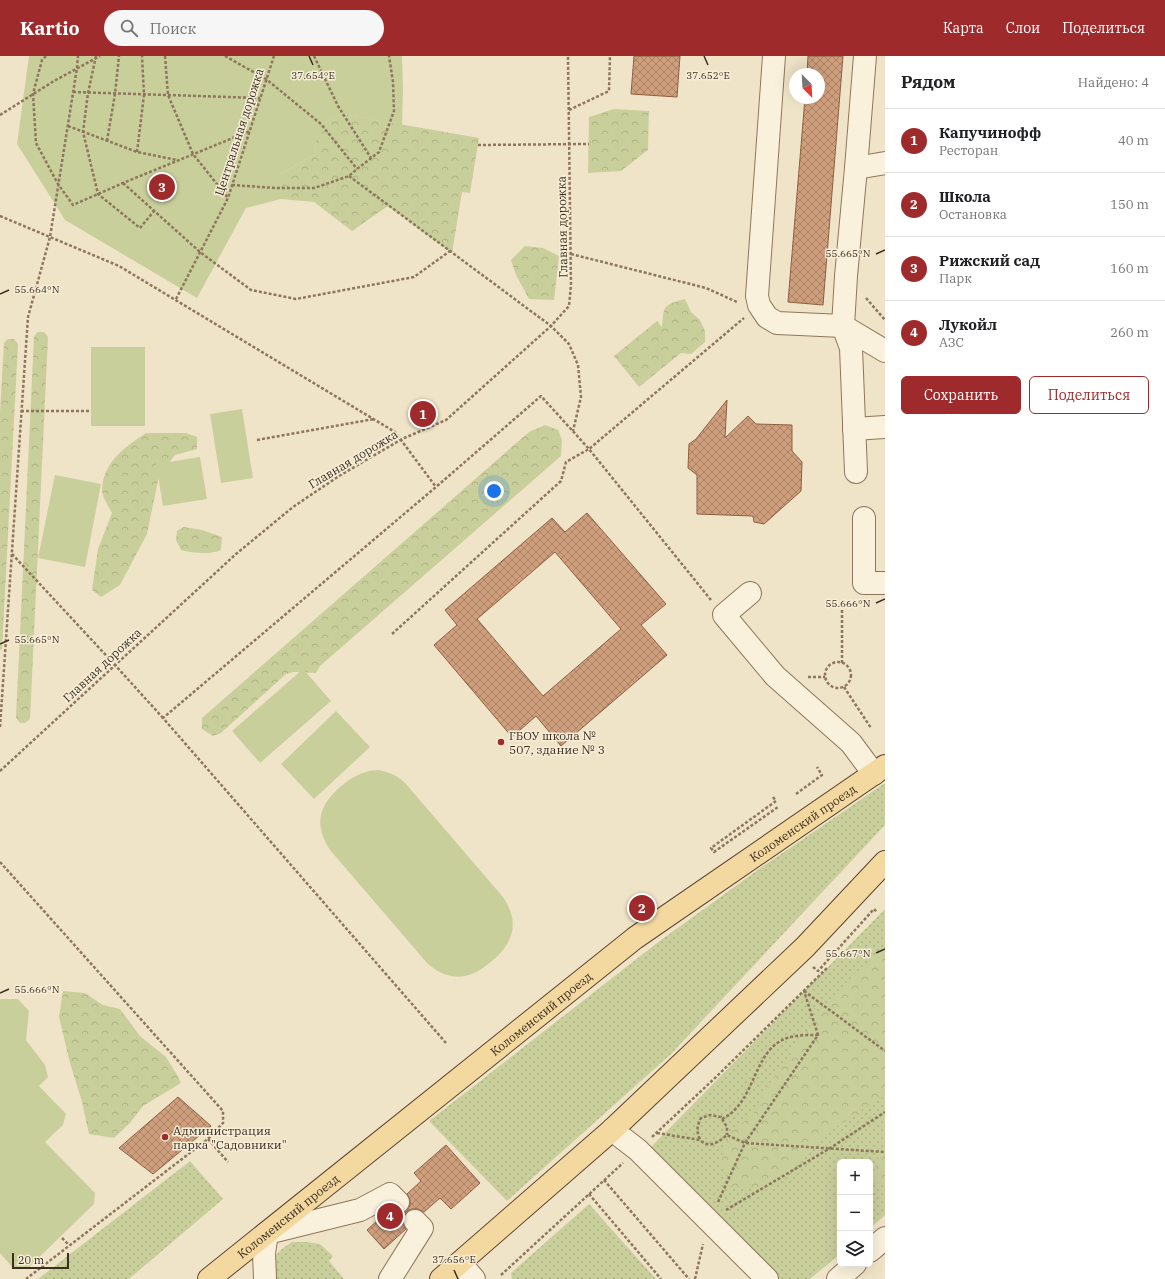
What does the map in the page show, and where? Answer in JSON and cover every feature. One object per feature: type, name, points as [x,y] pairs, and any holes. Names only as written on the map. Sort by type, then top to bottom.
[{"type":"main road","name":"Коломенский проезд","points":[[209,1279],[635,938],[880,770]]},
{"type":"main road","points":[[441,1279],[612,1130],[805,948],[885,862]]},
{"type":"street","points":[[774,56],[756,307],[777,323],[843,326],[885,350]]},
{"type":"street","points":[[856,472],[851,348],[843,326],[865,56]]},
{"type":"street","points":[[856,168],[885,163]]},
{"type":"street","points":[[854,429],[885,427]]},
{"type":"street","points":[[864,518],[864,583],[885,583]]},
{"type":"street","points":[[750,593],[724,615],[775,676],[880,770]]},
{"type":"street","points":[[612,1130],[638,1150],[767,1279]]},
{"type":"street","points":[[265,1279],[264,1253],[267,1233],[360,1210],[390,1194],[398,1202]]},
{"type":"street","points":[[390,1279],[422,1228],[415,1221]]},
{"type":"street","points":[[873,1248],[885,1238]]},
{"type":"street","points":[[460,1263],[474,1279]]},
{"type":"street","points":[[838,1279],[852,1267]]},
{"type":"path","points":[[46,56],[42,60],[33,94],[36,143],[58,184],[72,205],[250,131]]},
{"type":"path","points":[[0,727],[28,317],[50,237],[78,56]]},
{"type":"path","points":[[0,115],[95,57],[100,56]]},
{"type":"path","points":[[107,140],[115,94],[119,56]]},
{"type":"path","points":[[138,152],[144,95],[142,56]]},
{"type":"path","points":[[165,56],[168,95],[193,154],[228,198]]},
{"type":"path","points":[[224,56],[266,79],[321,124],[357,170]]},
{"type":"path","name":"Центральная дорожка","points":[[176,299],[228,198],[274,56]]},
{"type":"path","points":[[314,56],[338,106],[371,158]]},
{"type":"path","points":[[232,185],[276,188],[314,188],[349,176],[379,152],[394,111],[393,82],[389,56]]},
{"type":"path","name":"Главная дорожка","points":[[0,770],[236,554],[293,507],[340,476],[402,439],[446,420],[551,326],[570,306],[572,285],[568,56]]},
{"type":"path","points":[[569,110],[609,91],[610,56]]},
{"type":"path","points":[[95,57],[88,93],[83,132],[98,194],[140,228],[154,211]]},
{"type":"path","points":[[73,92],[260,98]]},
{"type":"path","points":[[68,126],[138,152],[177,161]]},
{"type":"path","points":[[478,145],[589,144]]},
{"type":"path","points":[[349,176],[551,326],[569,344],[578,365],[581,397],[573,431]]},
{"type":"path","points":[[123,183],[200,252],[251,290],[296,299],[414,277],[450,251]]},
{"type":"path","points":[[0,216],[119,266],[395,432],[402,439],[436,487]]},
{"type":"path","points":[[392,634],[561,481],[566,462],[588,450],[756,307],[706,288],[571,254]]},
{"type":"path","points":[[163,718],[541,396],[573,431],[724,615]]},
{"type":"path","points":[[21,412],[91,411]]},
{"type":"path","points":[[257,440],[374,419]]},
{"type":"path","points":[[12,554],[163,718],[446,1042]]},
{"type":"path","points":[[842,602],[842,663]]},
{"type":"path","points":[[833,663],[842,663],[849,668],[850,680],[844,687],[832,687],[826,681],[825,673],[829,665],[833,663]]},
{"type":"path","points":[[844,687],[871,728]]},
{"type":"path","points":[[796,794],[822,775],[817,767]]},
{"type":"path","points":[[773,797],[776,801],[711,848],[714,852],[778,807]]},
{"type":"path","points":[[0,862],[223,1111],[223,1122],[208,1139],[26,1279]]},
{"type":"path","points":[[818,971],[874,908],[877,912]]},
{"type":"path","points":[[501,1275],[657,1133],[827,968]]},
{"type":"path","points":[[804,991],[818,1035]]},
{"type":"path","points":[[804,991],[885,1051]]},
{"type":"path","points":[[722,1119],[729,1116],[746,1097],[759,1065],[775,1044],[788,1038],[818,1035]]},
{"type":"path","points":[[695,1279],[709,1221],[746,1143],[818,1035]]},
{"type":"path","points":[[709,1221],[832,1148],[885,1112]]},
{"type":"path","points":[[710,1115],[721,1117],[726,1126],[727,1135],[711,1145],[704,1144],[700,1140],[697,1132],[697,1126],[701,1118],[710,1115]]},
{"type":"path","points":[[657,1133],[700,1140]]},
{"type":"path","points":[[727,1135],[746,1143],[885,1152]]},
{"type":"path","points":[[208,1139],[228,1162]]},
{"type":"path","points":[[604,1180],[689,1279]]},
{"type":"path","points":[[589,1194],[662,1279]]},
{"type":"path","points":[[62,1238],[70,1245]]},
{"type":"green space","points":[[29,56],[402,56],[402,125],[342,114],[318,126],[315,154],[281,174],[281,199],[246,208],[197,298],[65,220],[17,144]]},
{"type":"green space","points":[[614,109],[649,111],[648,150],[621,171],[588,173],[589,117]]},
{"type":"green space","points":[[342,114],[479,138],[470,193],[462,192],[452,253],[388,206],[352,231],[314,202],[281,199],[281,174],[315,154],[317,126]]},
{"type":"green space","points":[[525,246],[543,248],[559,256],[554,300],[529,299],[516,275],[511,260]]},
{"type":"green space","points":[[685,299],[691,312],[700,320],[705,331],[705,342],[691,354],[681,353],[639,387],[614,356],[657,321],[662,327],[663,314],[666,307],[672,303]]},
{"type":"green space","points":[[38,332],[44,332],[48,337],[30,719],[25,723],[20,723],[16,718],[34,336]]},
{"type":"green space","points":[[8,339],[14,339],[18,344],[2,649],[0,650],[0,412],[4,343]]},
{"type":"green space","points":[[91,347],[145,347],[145,426],[91,426]]},
{"type":"green space","points":[[242,409],[253,478],[221,483],[210,414]]},
{"type":"green space","points":[[545,425],[558,430],[562,440],[561,456],[320,666],[316,673],[294,672],[286,674],[221,733],[213,736],[202,729],[202,718],[529,432]]},
{"type":"green space","points":[[146,433],[186,433],[197,437],[197,449],[175,455],[159,476],[147,534],[120,585],[101,597],[92,590],[98,549],[112,513],[102,493],[103,480],[106,471],[116,456]]},
{"type":"green space","points":[[200,457],[207,499],[163,506],[156,464]]},
{"type":"green space","points":[[55,475],[101,484],[85,567],[38,558]]},
{"type":"green space","points":[[184,527],[202,530],[222,537],[221,550],[212,553],[201,553],[181,550],[176,540],[177,531]]},
{"type":"green space","points":[[303,669],[331,701],[260,763],[232,731]]},
{"type":"green space","points":[[336,711],[370,747],[314,799],[281,764]]},
{"type":"green space","points":[[378,770],[394,775],[406,784],[503,897],[508,906],[512,915],[513,923],[510,939],[492,961],[476,972],[460,977],[451,976],[443,974],[427,963],[330,850],[325,841],[320,824],[323,809],[327,801],[340,787],[353,777],[362,773]]},
{"type":"green space","points":[[885,783],[885,825],[671,1054],[507,1201],[429,1121],[657,943],[759,869]]},
{"type":"green space","points":[[885,909],[885,1215],[873,1225],[873,1159],[837,1159],[837,1256],[810,1279],[778,1279],[648,1150]]},
{"type":"green space","points":[[885,946],[885,1094],[819,1139],[769,1189],[730,1187],[721,1161],[727,1133],[752,1116],[771,1081],[827,1003],[854,974]]},
{"type":"green space","points":[[63,991],[85,993],[103,1005],[120,1009],[140,1036],[166,1057],[181,1083],[143,1106],[130,1123],[114,1138],[89,1134],[59,1017]]},
{"type":"green space","points":[[0,999],[18,999],[29,1011],[26,1040],[45,1065],[48,1077],[39,1086],[66,1114],[63,1125],[45,1142],[95,1193],[94,1204],[27,1269],[12,1267],[0,1253]]},
{"type":"green space","points":[[885,1140],[885,1179],[873,1185],[873,1174]]},
{"type":"green space","points":[[190,1161],[223,1199],[129,1279],[38,1279]]},
{"type":"green space","points":[[589,1204],[656,1279],[512,1279],[511,1273]]},
{"type":"green space","points":[[292,1242],[320,1244],[333,1256],[329,1261],[344,1279],[271,1279],[272,1266],[275,1257],[282,1249]]},
{"type":"building","points":[[634,56],[680,56],[677,97],[631,94]]},
{"type":"building","points":[[808,56],[843,56],[823,305],[788,302],[804,104],[825,104],[825,68],[807,68]]},
{"type":"building","points":[[727,400],[725,438],[748,416],[756,424],[792,425],[792,451],[802,462],[801,491],[764,524],[754,522],[753,516],[697,514],[697,475],[688,468],[689,444],[696,439]]},
{"type":"building","points":[[587,513],[666,604],[641,625],[667,655],[561,746],[536,716],[512,737],[434,645],[457,625],[445,610],[552,518],[565,532]],"holes":[[[555,552],[621,629],[543,696],[477,619]]]},
{"type":"building","name":"Администрация парка \"Садовники\"","points":[[178,1097],[211,1126],[153,1174],[119,1148]]},
{"type":"building","points":[[446,1145],[480,1183],[451,1209],[440,1198],[424,1212],[418,1209],[412,1209],[406,1212],[403,1218],[403,1224],[406,1229],[384,1249],[367,1230],[389,1210],[395,1214],[402,1214],[407,1211],[410,1205],[410,1199],[407,1194],[421,1181],[414,1173]]},
{"type":"place","name":"Рижский сад","points":[[162,187]]},
{"type":"place","name":"Капучинофф","points":[[423,414]]},
{"type":"place","name":"ГБОУ школа № 507, здание № 3","points":[[501,742]]},
{"type":"place","name":"Школа","points":[[642,908]]},
{"type":"place","name":"Администрация парка \"Садовники\"","points":[[165,1137]]},
{"type":"place","name":"Лукойл","points":[[390,1216]]}]
